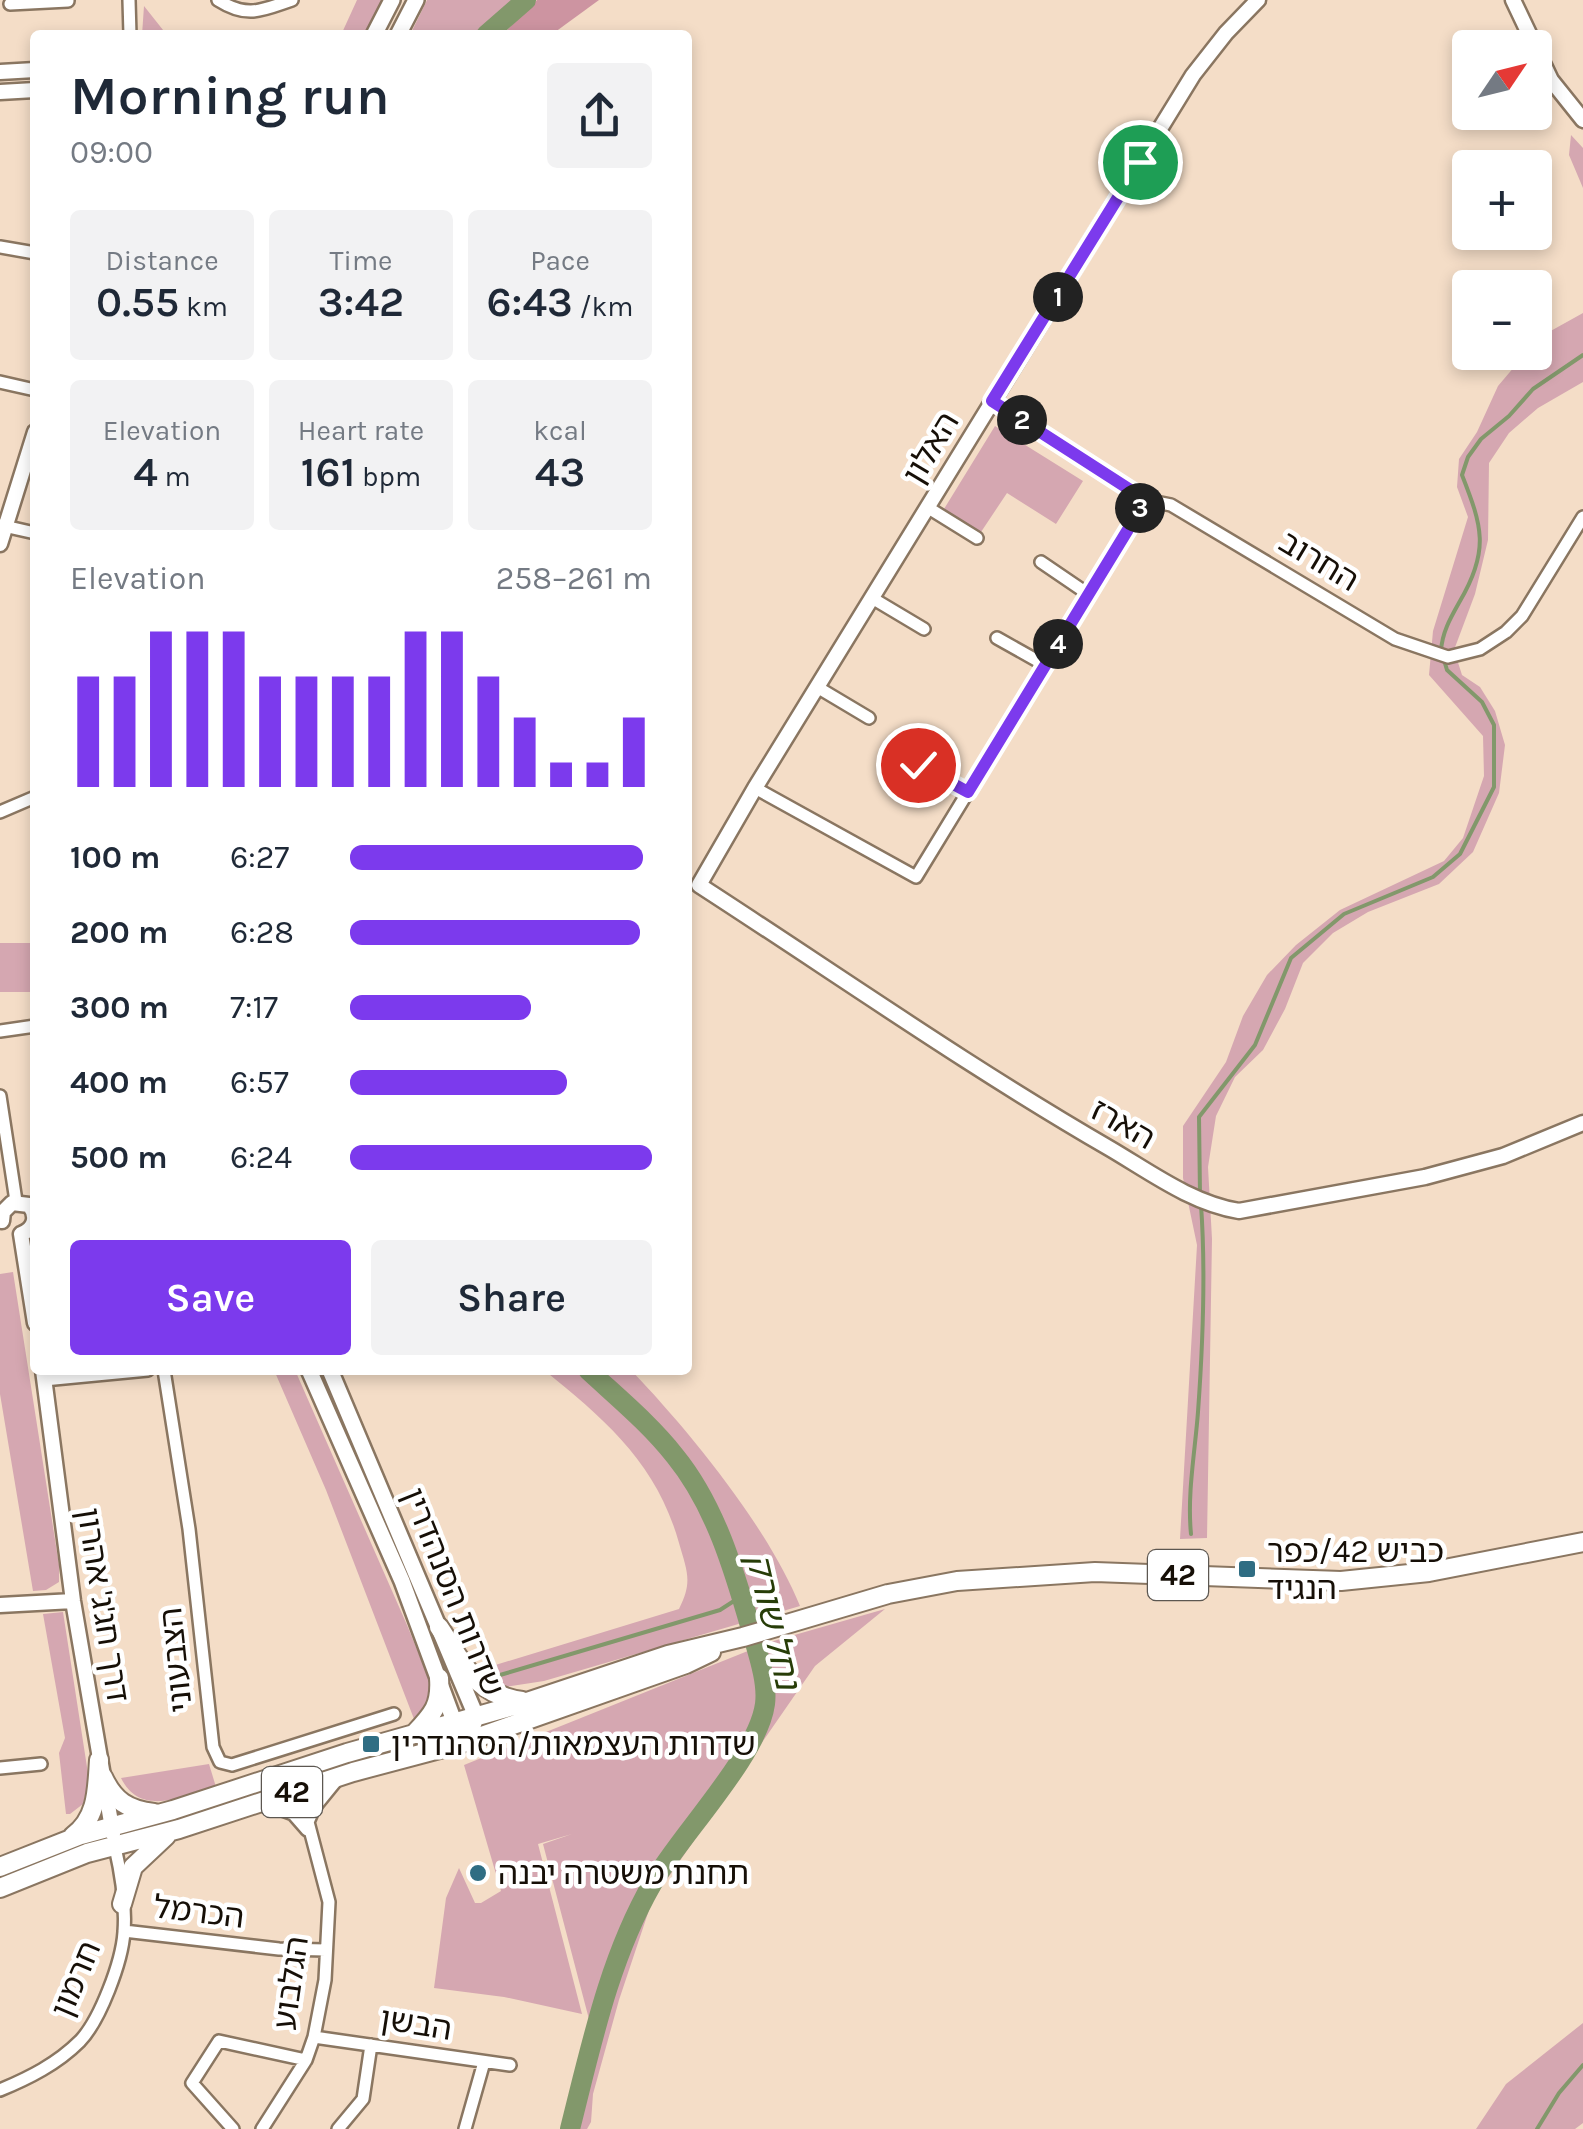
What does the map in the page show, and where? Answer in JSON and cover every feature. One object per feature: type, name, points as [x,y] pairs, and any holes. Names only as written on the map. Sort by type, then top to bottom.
[{"type":"highway","name":"42","points":[[0,1867],[69,1839],[347,1753],[528,1702],[668,1655],[888,1594],[956,1581],[1095,1572],[1341,1580],[1429,1572],[1583,1542]]},
{"type":"highway","points":[[439,1627],[481,1687],[500,1698],[528,1702]]},
{"type":"highway","name":"42","points":[[0,1888],[87,1853],[470,1740],[686,1664],[743,1637]]},
{"type":"highway","points":[[411,1737],[437,1708],[438,1678]]},
{"type":"highway","points":[[101,1768],[118,1801],[136,1811],[159,1814]]},
{"type":"highway","points":[[69,1839],[91,1814],[101,1768]]},
{"type":"highway","points":[[122,1904],[132,1867],[140,1856],[165,1836],[186,1826]]},
{"type":"main road","points":[[377,30],[392,0]]},
{"type":"main road","points":[[401,30],[416,0]]},
{"type":"main road","name":"שדרות הסנהדרין","points":[[311,1375],[402,1582],[455,1724],[470,1740]]},
{"type":"main road","name":"שדרות הסנהדרין","points":[[332,1375],[476,1716],[470,1740]]},
{"type":"street","points":[[129,0],[130,30]]},
{"type":"street","points":[[218,0],[235,11],[256,12],[292,0]]},
{"type":"street","name":"האלון","points":[[693,882],[756,788],[1206,56],[1258,0]]},
{"type":"street","points":[[1513,0],[1551,80],[1583,120]]},
{"type":"street","points":[[7,3],[68,1]]},
{"type":"street","points":[[0,72],[30,70]]},
{"type":"street","points":[[0,92],[30,90]]},
{"type":"street","points":[[0,248],[30,252]]},
{"type":"street","points":[[0,382],[30,389]]},
{"type":"street","name":"החרוב","points":[[992,401],[1146,500],[1171,505],[1396,639],[1433,653],[1465,654],[1493,642],[1522,616],[1583,517]]},
{"type":"street","points":[[0,544],[2,526],[30,446]]},
{"type":"street","points":[[756,788],[916,877],[1146,500]]},
{"type":"street","points":[[927,507],[977,538]]},
{"type":"street","points":[[2,526],[30,532]]},
{"type":"street","points":[[1041,562],[1088,594]]},
{"type":"street","points":[[872,598],[924,629]]},
{"type":"street","points":[[997,638],[1045,665]]},
{"type":"street","points":[[817,687],[869,718]]},
{"type":"street","points":[[918,765],[968,792]]},
{"type":"street","points":[[1,809],[30,800]]},
{"type":"street","name":"הארז","points":[[693,882],[1073,1127],[1208,1203],[1238,1211],[1426,1177],[1503,1156],[1583,1123]]},
{"type":"street","points":[[0,1031],[30,1027]]},
{"type":"street","points":[[0,1096],[16,1202]]},
{"type":"street","points":[[30,1207],[16,1202],[5,1208],[1,1221],[11,1232],[20,1234],[30,1228]]},
{"type":"street","points":[[20,1234],[30,1294]]},
{"type":"street","name":"דרך חג'ג' אהרון","points":[[43,1375],[72,1601],[116,1846]]},
{"type":"street","name":"הצבעוני","points":[[165,1375],[189,1529],[213,1747],[220,1762],[232,1765],[394,1714]]},
{"type":"street","points":[[0,1606],[72,1601]]},
{"type":"street","points":[[0,1768],[42,1764]]},
{"type":"street","points":[[309,1833],[310,1814],[340,1776]]},
{"type":"street","points":[[261,1802],[293,1814],[309,1833]]},
{"type":"street","name":"הגלבוע","points":[[262,2129],[306,2060],[314,2037],[329,1902],[309,1833]]},
{"type":"street","name":"חרמון","points":[[0,2090],[45,2068],[83,2038],[105,1994],[124,1931],[116,1846]]},
{"type":"street","name":"הכרמל","points":[[124,1931],[290,1950],[326,1950]]},
{"type":"street","name":"הבשן","points":[[314,2037],[510,2064]]},
{"type":"street","points":[[232,2129],[192,2083],[219,2041],[306,2060]]},
{"type":"street","points":[[338,2129],[363,2099],[371,2045]]},
{"type":"street","points":[[465,2129],[484,2062]]},
{"type":"shaded area","points":[[357,0],[386,0],[370,30],[343,30]]},
{"type":"shaded area","points":[[427,0],[534,0],[507,30],[412,30]]},
{"type":"shaded area","points":[[537,0],[599,0],[558,30],[507,30]]},
{"type":"shaded area","points":[[144,6],[163,30],[142,30]]},
{"type":"shaded area","points":[[1571,135],[1583,148],[1583,188],[1569,155]]},
{"type":"shaded area","points":[[1583,313],[1583,382],[1538,408],[1509,433],[1489,463],[1488,540],[1475,594],[1454,650],[1462,675],[1480,687],[1495,711],[1505,745],[1499,793],[1473,852],[1439,884],[1368,912],[1333,933],[1303,963],[1263,1050],[1235,1077],[1216,1116],[1208,1167],[1212,1239],[1207,1538],[1180,1539],[1197,1245],[1183,1178],[1183,1126],[1226,1062],[1243,1016],[1267,975],[1296,945],[1340,910],[1444,861],[1463,838],[1484,776],[1483,736],[1429,675],[1433,631],[1468,517],[1457,487],[1459,459],[1477,432],[1498,386],[1512,370],[1552,370],[1552,330]]},
{"type":"shaded area","points":[[995,426],[1083,481],[1056,524],[1007,493],[981,532],[944,509]]},
{"type":"shaded area","points":[[0,943],[30,943],[30,992],[0,992]]},
{"type":"shaded area","points":[[13,1272],[59,1565],[59,1582],[46,1590],[33,1591],[0,1394],[0,1274]]},
{"type":"shaded area","points":[[276,1375],[297,1375],[431,1684],[429,1709],[414,1719],[326,1490]]},
{"type":"shaded area","points":[[550,1375],[636,1375],[726,1482],[768,1544],[800,1606],[544,1681],[499,1688],[479,1670],[679,1609],[686,1591],[686,1569],[679,1543],[657,1490],[626,1446]]},
{"type":"shaded area","points":[[885,1609],[815,1666],[652,1901],[593,2094],[591,2122],[587,2129],[569,2129],[580,2115],[590,2023],[543,1844],[572,1834],[538,1844],[582,2014],[504,1997],[434,1988],[446,1898],[459,1868],[475,1903],[501,1891],[464,1765],[770,1642]]},
{"type":"shaded area","points":[[63,1612],[89,1780],[83,1804],[70,1814],[66,1814],[59,1753],[65,1738],[43,1614]]},
{"type":"shaded area","points":[[209,1764],[216,1787],[176,1799],[140,1798],[121,1778]]},
{"type":"shaded area","points":[[1583,2023],[1583,2123],[1575,2129],[1476,2129],[1506,2084]]},
{"type":"waterway","name":"נחל שורק","points":[[492,30],[526,0]]},
{"type":"waterway","points":[[1441,651],[1445,631],[1470,583],[1479,552],[1478,524],[1462,475],[1468,457],[1481,439],[1533,389],[1583,355]]},
{"type":"waterway","points":[[1200,1195],[1199,1117],[1255,1045],[1291,958],[1344,914],[1433,877],[1460,854],[1494,787],[1494,725],[1482,702],[1447,670],[1444,660]]},
{"type":"waterway","points":[[1191,1534],[1202,1334],[1201,1205]]},
{"type":"waterway","name":"נחל שורק","points":[[570,2129],[603,2004],[637,1913],[665,1864],[734,1771],[759,1725],[766,1695],[738,1584],[701,1495],[665,1444],[593,1375]]},
{"type":"waterway","points":[[500,1675],[720,1610],[737,1599],[740,1589]]},
{"type":"waterway","points":[[1537,2129],[1559,2093],[1583,2065]]},
{"type":"place","name":"כביש 42/כפר הנגיד","points":[[1247,1569]]},
{"type":"place","name":"שדרות העצמאות/הסהנדרין","points":[[371,1744]]},
{"type":"place","name":"תחנת משטרה יבנה","points":[[478,1873]]},
{"type":"route","points":[[918,765],[968,792],[1146,500],[992,401],[1140,162]]}]
